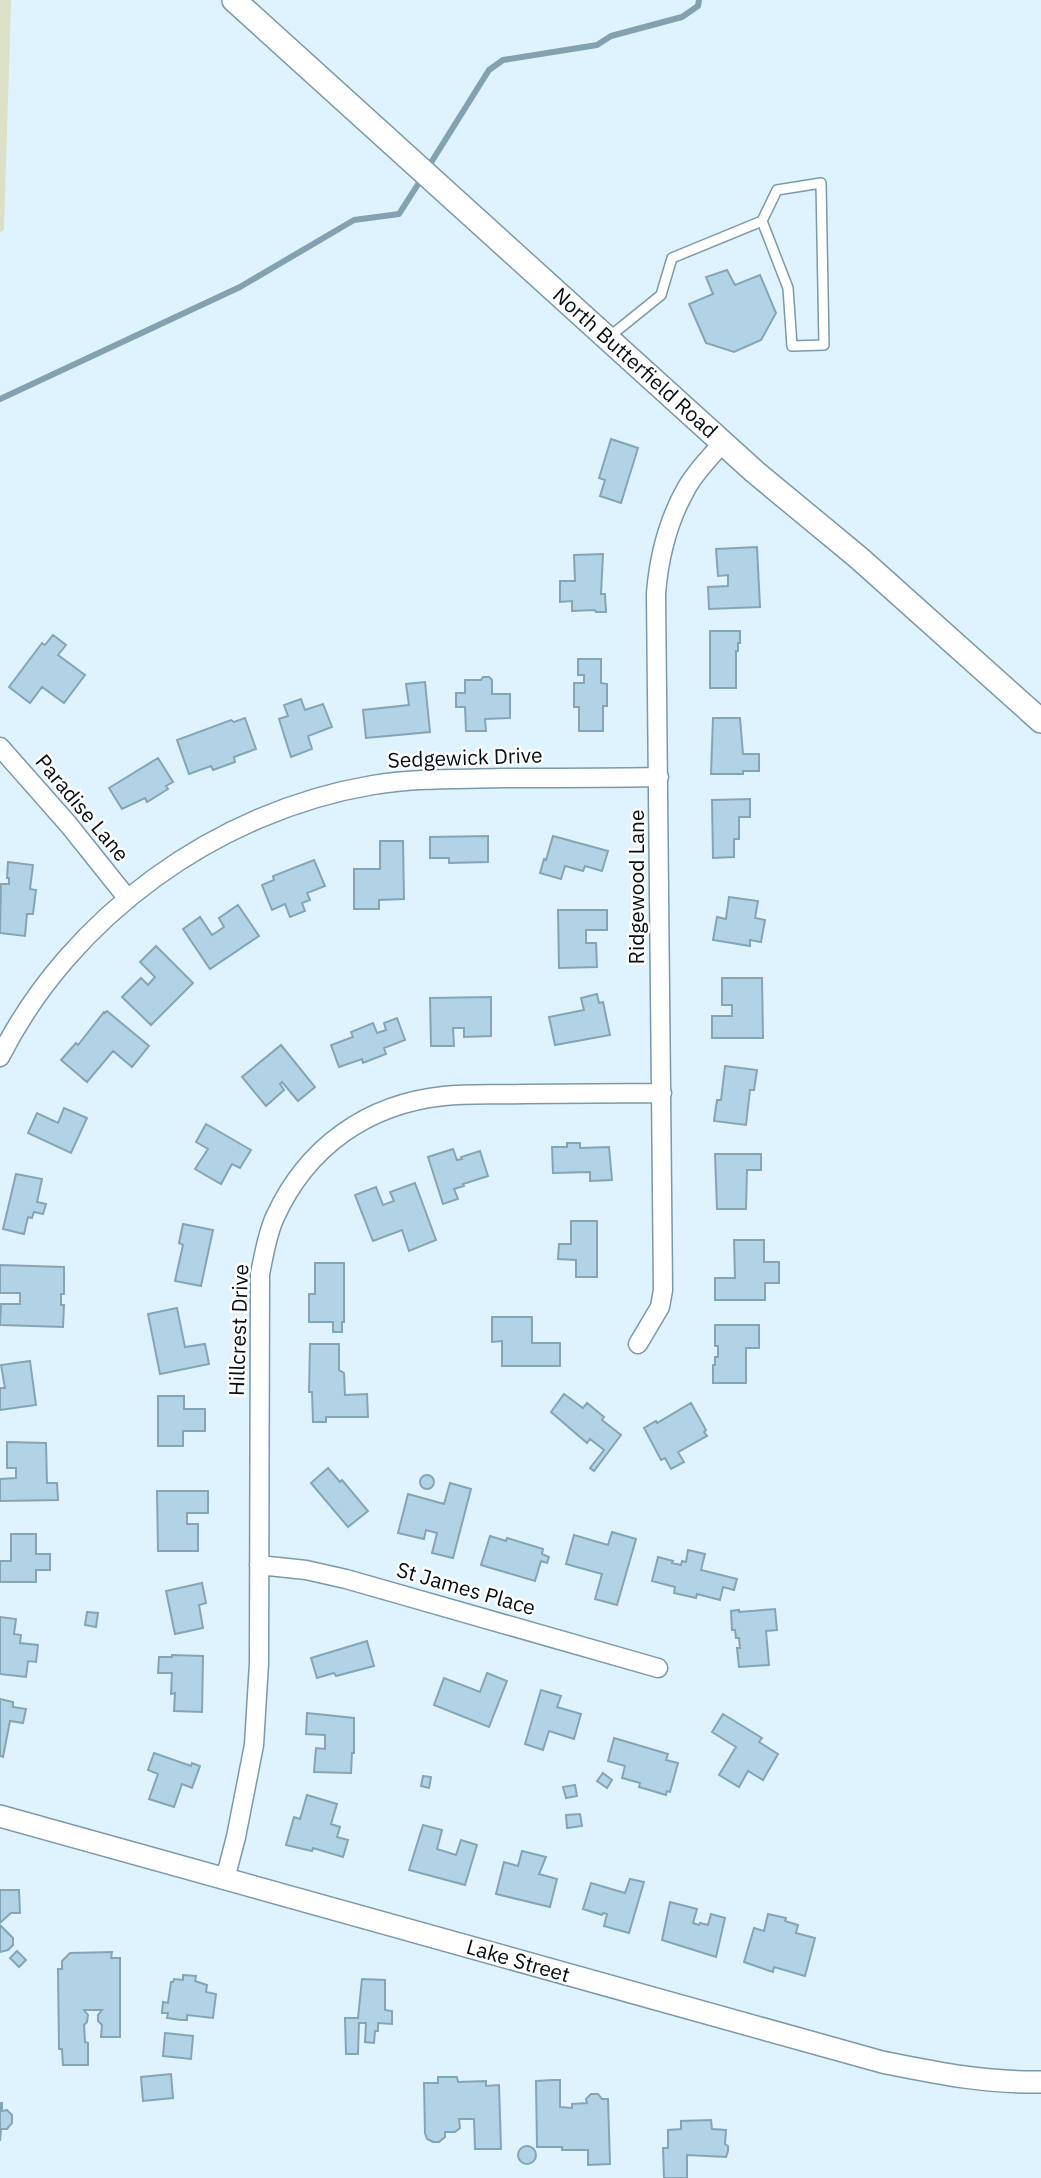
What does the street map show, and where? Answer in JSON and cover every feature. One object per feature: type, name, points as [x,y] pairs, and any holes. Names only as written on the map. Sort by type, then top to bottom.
[{"type":"main road","name":"North Butterfield Road","points":[[234,0],[755,472],[859,558],[1041,721]]},
{"type":"street","name":"Ridgewood Lane","points":[[638,1344],[660,1307],[663,1290],[656,593],[658,568],[666,534],[686,488],[723,442]]},
{"type":"street","name":"Paradise Lane","points":[[0,747],[68,824],[128,899]]},
{"type":"street","name":"Sedgewick Drive","points":[[0,1057],[53,975],[96,928],[181,858],[244,824],[294,805],[374,785],[440,779],[659,777]]},
{"type":"street","name":"Hillcrest Drive","points":[[225,1879],[254,1745],[259,1663],[260,1273],[274,1218],[301,1172],[318,1152],[342,1133],[380,1111],[407,1102],[444,1096],[662,1093]]},
{"type":"street","name":"St James Place","points":[[259,1565],[346,1578],[658,1668]]},
{"type":"street","name":"Lake Street","points":[[0,1816],[882,2062],[963,2078],[1041,2082]]},
{"type":"lane","points":[[607,338],[661,295],[673,258],[762,221],[777,190],[821,183],[824,345],[793,346],[788,288],[762,221]]},
{"type":"green space","points":[[0,0],[11,0],[4,230],[0,232]]},
{"type":"building","points":[[727,270],[735,285],[760,275],[776,313],[761,340],[734,352],[706,343],[689,304],[713,294],[706,277]]},
{"type":"building","points":[[611,439],[638,448],[621,503],[600,496],[605,480],[599,478]]},
{"type":"building","points":[[757,547],[760,607],[709,609],[708,587],[728,586],[728,575],[718,576],[716,549]]},
{"type":"building","points":[[603,554],[601,594],[605,594],[606,612],[572,611],[572,601],[560,602],[560,581],[575,581],[574,555]]},
{"type":"building","points":[[710,631],[740,631],[740,643],[736,651],[736,688],[710,688]]},
{"type":"building","points":[[53,635],[66,645],[58,655],[85,675],[64,703],[42,687],[30,703],[9,687],[42,643],[45,645]]},
{"type":"building","points":[[578,659],[601,659],[601,683],[607,684],[607,706],[603,706],[603,731],[579,731],[579,707],[574,707],[574,683],[584,683],[584,675],[578,675]]},
{"type":"building","points":[[483,677],[492,680],[492,694],[510,694],[510,718],[485,719],[486,731],[466,731],[465,707],[456,707],[456,693],[465,693],[465,680],[481,680]]},
{"type":"building","points":[[425,682],[430,732],[366,738],[363,710],[409,705],[406,684]]},
{"type":"building","points":[[301,699],[305,710],[323,704],[332,727],[308,736],[312,749],[291,757],[279,719],[288,716],[284,705]]},
{"type":"building","points":[[245,718],[256,749],[234,757],[235,762],[213,770],[211,766],[189,774],[177,740],[231,720],[234,722]]},
{"type":"building","points":[[713,718],[740,718],[743,754],[759,754],[759,771],[711,774]]},
{"type":"building","points":[[158,758],[173,782],[166,786],[168,789],[147,802],[145,798],[122,809],[109,788]]},
{"type":"building","points":[[750,799],[750,817],[739,817],[739,839],[734,839],[734,857],[713,858],[712,800]]},
{"type":"building","points":[[488,836],[488,862],[449,863],[449,858],[430,858],[430,837]]},
{"type":"building","points":[[553,836],[608,851],[602,871],[585,866],[583,871],[565,866],[561,879],[540,873]]},
{"type":"building","points":[[380,841],[403,841],[404,899],[379,900],[379,909],[354,909],[354,869],[380,869]]},
{"type":"building","points":[[314,860],[325,886],[307,893],[310,900],[302,903],[305,911],[290,917],[285,904],[272,910],[262,885],[274,880],[273,876]]},
{"type":"building","points":[[8,862],[33,865],[30,889],[36,890],[33,914],[27,914],[25,936],[0,933],[1,884],[9,884]]},
{"type":"building","points":[[729,897],[758,901],[755,918],[765,920],[761,942],[750,940],[750,946],[713,940],[717,917],[726,919]]},
{"type":"building","points":[[238,905],[259,936],[210,969],[183,929],[200,917],[212,935],[224,927],[219,918]]},
{"type":"building","points":[[558,910],[607,910],[607,930],[586,930],[586,943],[596,943],[597,967],[559,968]]},
{"type":"building","points":[[156,946],[193,983],[151,1025],[122,997],[141,978],[148,985],[155,977],[140,962]]},
{"type":"building","points":[[722,978],[762,978],[763,1038],[712,1038],[712,1016],[732,1016],[732,1005],[722,1005]]},
{"type":"building","points":[[597,994],[599,1003],[603,1002],[610,1035],[555,1045],[549,1017],[584,1010],[581,998]]},
{"type":"building","points":[[491,997],[491,1036],[464,1037],[464,1028],[453,1028],[454,1046],[431,1046],[430,998]]},
{"type":"building","points":[[107,1011],[149,1046],[132,1067],[113,1051],[87,1082],[61,1060],[76,1043],[78,1045]]},
{"type":"building","points":[[397,1018],[405,1040],[384,1048],[386,1054],[363,1063],[362,1059],[339,1067],[331,1045],[353,1037],[351,1032],[373,1023],[377,1033],[386,1030],[384,1023]]},
{"type":"building","points":[[281,1045],[315,1087],[298,1101],[282,1082],[280,1084],[284,1090],[266,1106],[242,1077]]},
{"type":"building","points":[[725,1066],[757,1070],[754,1090],[750,1090],[746,1125],[714,1121],[717,1100],[721,1100]]},
{"type":"building","points":[[64,1108],[87,1118],[71,1153],[28,1133],[37,1113],[58,1123]]},
{"type":"building","points":[[206,1124],[251,1150],[240,1168],[232,1164],[221,1184],[195,1169],[208,1149],[196,1142]]},
{"type":"building","points":[[567,1143],[580,1143],[580,1148],[609,1147],[612,1180],[590,1181],[590,1172],[553,1173],[552,1147],[567,1147]]},
{"type":"building","points":[[453,1149],[457,1160],[480,1151],[488,1176],[454,1189],[458,1199],[443,1204],[428,1157]]},
{"type":"building","points":[[715,1154],[761,1154],[761,1170],[747,1170],[746,1209],[717,1209]]},
{"type":"building","points":[[16,1174],[42,1179],[37,1202],[46,1204],[43,1214],[34,1212],[32,1218],[28,1217],[24,1234],[3,1229]]},
{"type":"building","points":[[415,1183],[436,1240],[409,1251],[402,1230],[373,1241],[355,1195],[376,1187],[383,1205],[394,1201],[390,1192]]},
{"type":"building","points":[[571,1221],[597,1221],[597,1277],[576,1277],[576,1260],[558,1259],[559,1244],[571,1244]]},
{"type":"building","points":[[183,1224],[213,1230],[201,1286],[175,1281],[183,1245],[179,1243]]},
{"type":"building","points":[[734,1240],[764,1240],[764,1262],[779,1262],[779,1283],[765,1283],[765,1300],[715,1300],[715,1278],[735,1278]]},
{"type":"building","points":[[315,1263],[344,1263],[342,1332],[333,1332],[333,1322],[309,1322],[309,1294],[315,1294]]},
{"type":"building","points":[[0,1265],[64,1267],[64,1294],[61,1294],[61,1305],[64,1305],[63,1327],[0,1325],[1,1304],[20,1304],[20,1293],[0,1293]]},
{"type":"building","points":[[177,1308],[185,1347],[205,1344],[209,1364],[160,1374],[148,1314]]},
{"type":"building","points":[[492,1317],[532,1317],[532,1343],[560,1343],[560,1366],[502,1366],[502,1341],[492,1342]]},
{"type":"building","points":[[715,1325],[759,1325],[759,1348],[746,1348],[746,1383],[713,1383],[713,1365],[715,1357],[718,1357]]},
{"type":"building","points":[[310,1344],[339,1344],[339,1370],[344,1373],[345,1395],[367,1394],[368,1417],[326,1417],[326,1422],[313,1422],[312,1392],[309,1392]]},
{"type":"building","points":[[30,1361],[36,1405],[0,1410],[0,1388],[5,1388],[1,1365]]},
{"type":"building","points":[[564,1394],[583,1408],[587,1403],[621,1435],[594,1471],[590,1468],[604,1450],[590,1439],[587,1443],[551,1412]]},
{"type":"building","points":[[158,1396],[184,1396],[184,1409],[205,1409],[205,1431],[183,1431],[183,1446],[158,1446]]},
{"type":"building","points":[[691,1403],[707,1436],[678,1452],[684,1462],[671,1469],[665,1458],[661,1460],[644,1428]]},
{"type":"building","points":[[7,1442],[46,1443],[47,1483],[57,1483],[58,1500],[0,1501],[0,1479],[16,1478],[16,1468],[7,1468]]},
{"type":"building","points":[[328,1468],[368,1511],[348,1527],[311,1483]]},
{"type":"building","points":[[424,1475],[430,1475],[434,1482],[430,1489],[424,1489],[420,1485],[420,1479]]},
{"type":"building","points":[[450,1483],[471,1489],[453,1558],[432,1553],[437,1533],[426,1530],[424,1539],[398,1533],[408,1494],[444,1504]]},
{"type":"building","points":[[157,1491],[208,1491],[208,1513],[187,1513],[187,1524],[198,1524],[198,1551],[158,1551]]},
{"type":"building","points":[[612,1532],[636,1539],[617,1605],[595,1599],[602,1574],[566,1564],[574,1535],[608,1545]]},
{"type":"building","points":[[11,1534],[36,1534],[36,1554],[50,1554],[50,1570],[36,1570],[36,1582],[0,1582],[0,1561],[11,1561]]},
{"type":"building","points":[[490,1536],[506,1541],[507,1538],[543,1549],[542,1554],[549,1557],[547,1563],[541,1561],[535,1581],[481,1565]]},
{"type":"building","points":[[688,1550],[705,1554],[701,1570],[737,1579],[734,1590],[723,1587],[720,1600],[697,1594],[696,1598],[674,1593],[675,1587],[652,1581],[658,1557],[681,1565],[682,1561],[686,1562]]},
{"type":"building","points":[[202,1583],[206,1603],[199,1605],[203,1628],[175,1634],[166,1591]]},
{"type":"building","points":[[775,1609],[777,1630],[766,1631],[769,1665],[739,1667],[739,1638],[736,1638],[735,1630],[732,1630],[731,1611]]},
{"type":"building","points":[[87,1612],[98,1613],[96,1627],[85,1625]]},
{"type":"building","points":[[0,1617],[16,1619],[14,1634],[21,1635],[20,1643],[38,1645],[36,1662],[28,1661],[26,1677],[0,1674]]},
{"type":"building","points":[[367,1641],[374,1666],[317,1678],[311,1658]]},
{"type":"building","points":[[203,1656],[202,1712],[174,1711],[175,1693],[171,1694],[172,1673],[158,1673],[159,1657]]},
{"type":"building","points":[[487,1673],[507,1681],[489,1727],[434,1705],[444,1678],[480,1692]]},
{"type":"building","points":[[541,1690],[561,1696],[557,1707],[581,1714],[574,1739],[549,1731],[543,1750],[525,1744]]},
{"type":"building","points":[[0,1699],[13,1702],[13,1707],[26,1709],[23,1723],[10,1721],[3,1757],[0,1756]]},
{"type":"building","points":[[307,1713],[354,1718],[351,1773],[314,1772],[316,1748],[325,1749],[325,1735],[306,1734]]},
{"type":"building","points":[[723,1714],[762,1738],[759,1742],[778,1754],[763,1780],[748,1771],[739,1787],[719,1775],[736,1747],[712,1732]]},
{"type":"building","points":[[614,1738],[668,1754],[666,1760],[678,1763],[670,1792],[667,1791],[666,1795],[639,1787],[640,1783],[622,1778],[625,1766],[608,1761]]},
{"type":"building","points":[[154,1753],[191,1766],[192,1763],[200,1766],[192,1788],[182,1784],[174,1807],[149,1799],[158,1774],[148,1770]]},
{"type":"building","points":[[603,1773],[612,1780],[607,1788],[597,1781]]},
{"type":"building","points":[[423,1776],[431,1777],[429,1788],[421,1786]]},
{"type":"building","points":[[575,1785],[577,1796],[566,1798],[563,1787]]},
{"type":"building","points":[[307,1795],[337,1804],[331,1824],[340,1827],[337,1837],[348,1840],[343,1857],[313,1848],[312,1851],[286,1845],[294,1817],[300,1819]]},
{"type":"building","points":[[580,1814],[582,1826],[567,1828],[566,1815]]},
{"type":"building","points":[[423,1825],[442,1830],[437,1849],[456,1855],[461,1840],[477,1845],[465,1885],[409,1870]]},
{"type":"building","points":[[522,1851],[546,1857],[539,1874],[557,1879],[550,1907],[496,1894],[504,1862],[518,1866]]},
{"type":"building","points":[[630,1879],[644,1882],[629,1933],[604,1926],[607,1914],[583,1909],[591,1883],[625,1893]]},
{"type":"building","points":[[0,1890],[19,1890],[20,1913],[11,1913],[0,1923]]},
{"type":"building","points":[[670,1902],[697,1909],[693,1923],[699,1925],[708,1925],[711,1914],[725,1918],[716,1957],[662,1940]]},
{"type":"building","points":[[768,1914],[786,1918],[785,1921],[798,1925],[796,1933],[815,1938],[805,1976],[774,1967],[773,1972],[744,1962],[754,1928],[764,1931]]},
{"type":"building","points":[[0,1925],[13,1938],[13,1945],[0,1952]]},
{"type":"building","points":[[17,1951],[26,1960],[19,1967],[10,1958]]},
{"type":"building","points":[[112,1952],[111,1958],[120,1958],[120,2037],[101,2037],[102,2025],[98,2021],[98,2015],[102,2010],[84,2010],[88,2015],[84,2025],[85,2042],[88,2043],[88,2065],[63,2065],[62,2049],[59,2049],[58,1969],[62,1969],[62,1961],[70,1953]]},
{"type":"building","points":[[183,1975],[196,1976],[195,1981],[207,1985],[206,1992],[216,1994],[213,2018],[187,2015],[187,2020],[181,2020],[167,2018],[168,2013],[162,2013],[163,2002],[168,2003],[171,1982],[174,1979],[183,1980]]},
{"type":"building","points":[[362,1979],[385,1980],[385,2010],[392,2011],[392,2024],[378,2023],[374,2043],[365,2042],[366,2023],[359,2023],[358,2054],[346,2054],[345,2018],[358,2018]]},
{"type":"building","points":[[165,2033],[193,2036],[191,2059],[163,2056]]},
{"type":"building","points":[[171,2074],[173,2098],[143,2101],[141,2077]]},
{"type":"building","points":[[438,2077],[457,2077],[458,2082],[486,2081],[486,2086],[499,2085],[501,2149],[475,2149],[474,2119],[459,2119],[460,2128],[455,2132],[445,2132],[445,2137],[439,2142],[427,2139],[424,2083],[438,2083]]},
{"type":"building","points":[[560,2080],[560,2107],[572,2108],[572,2104],[587,2103],[586,2099],[591,2094],[608,2099],[610,2164],[588,2165],[588,2150],[537,2147],[536,2081]]},
{"type":"building","points":[[0,2103],[2,2111],[7,2110],[12,2115],[12,2123],[7,2129],[1,2129],[0,2141]]},
{"type":"building","points":[[711,2120],[712,2129],[726,2130],[726,2157],[687,2155],[687,2178],[664,2178],[663,2148],[668,2148],[668,2130],[681,2129],[681,2121]]},
{"type":"building","points":[[527,2146],[533,2149],[536,2155],[533,2161],[527,2164],[521,2161],[518,2155],[521,2149]]},
{"type":"waterway","points":[[427,169],[489,70],[503,60],[597,45],[611,36],[682,17],[698,6],[699,0]]},
{"type":"waterway","points":[[0,399],[240,287],[354,220],[399,214],[422,178]]}]
